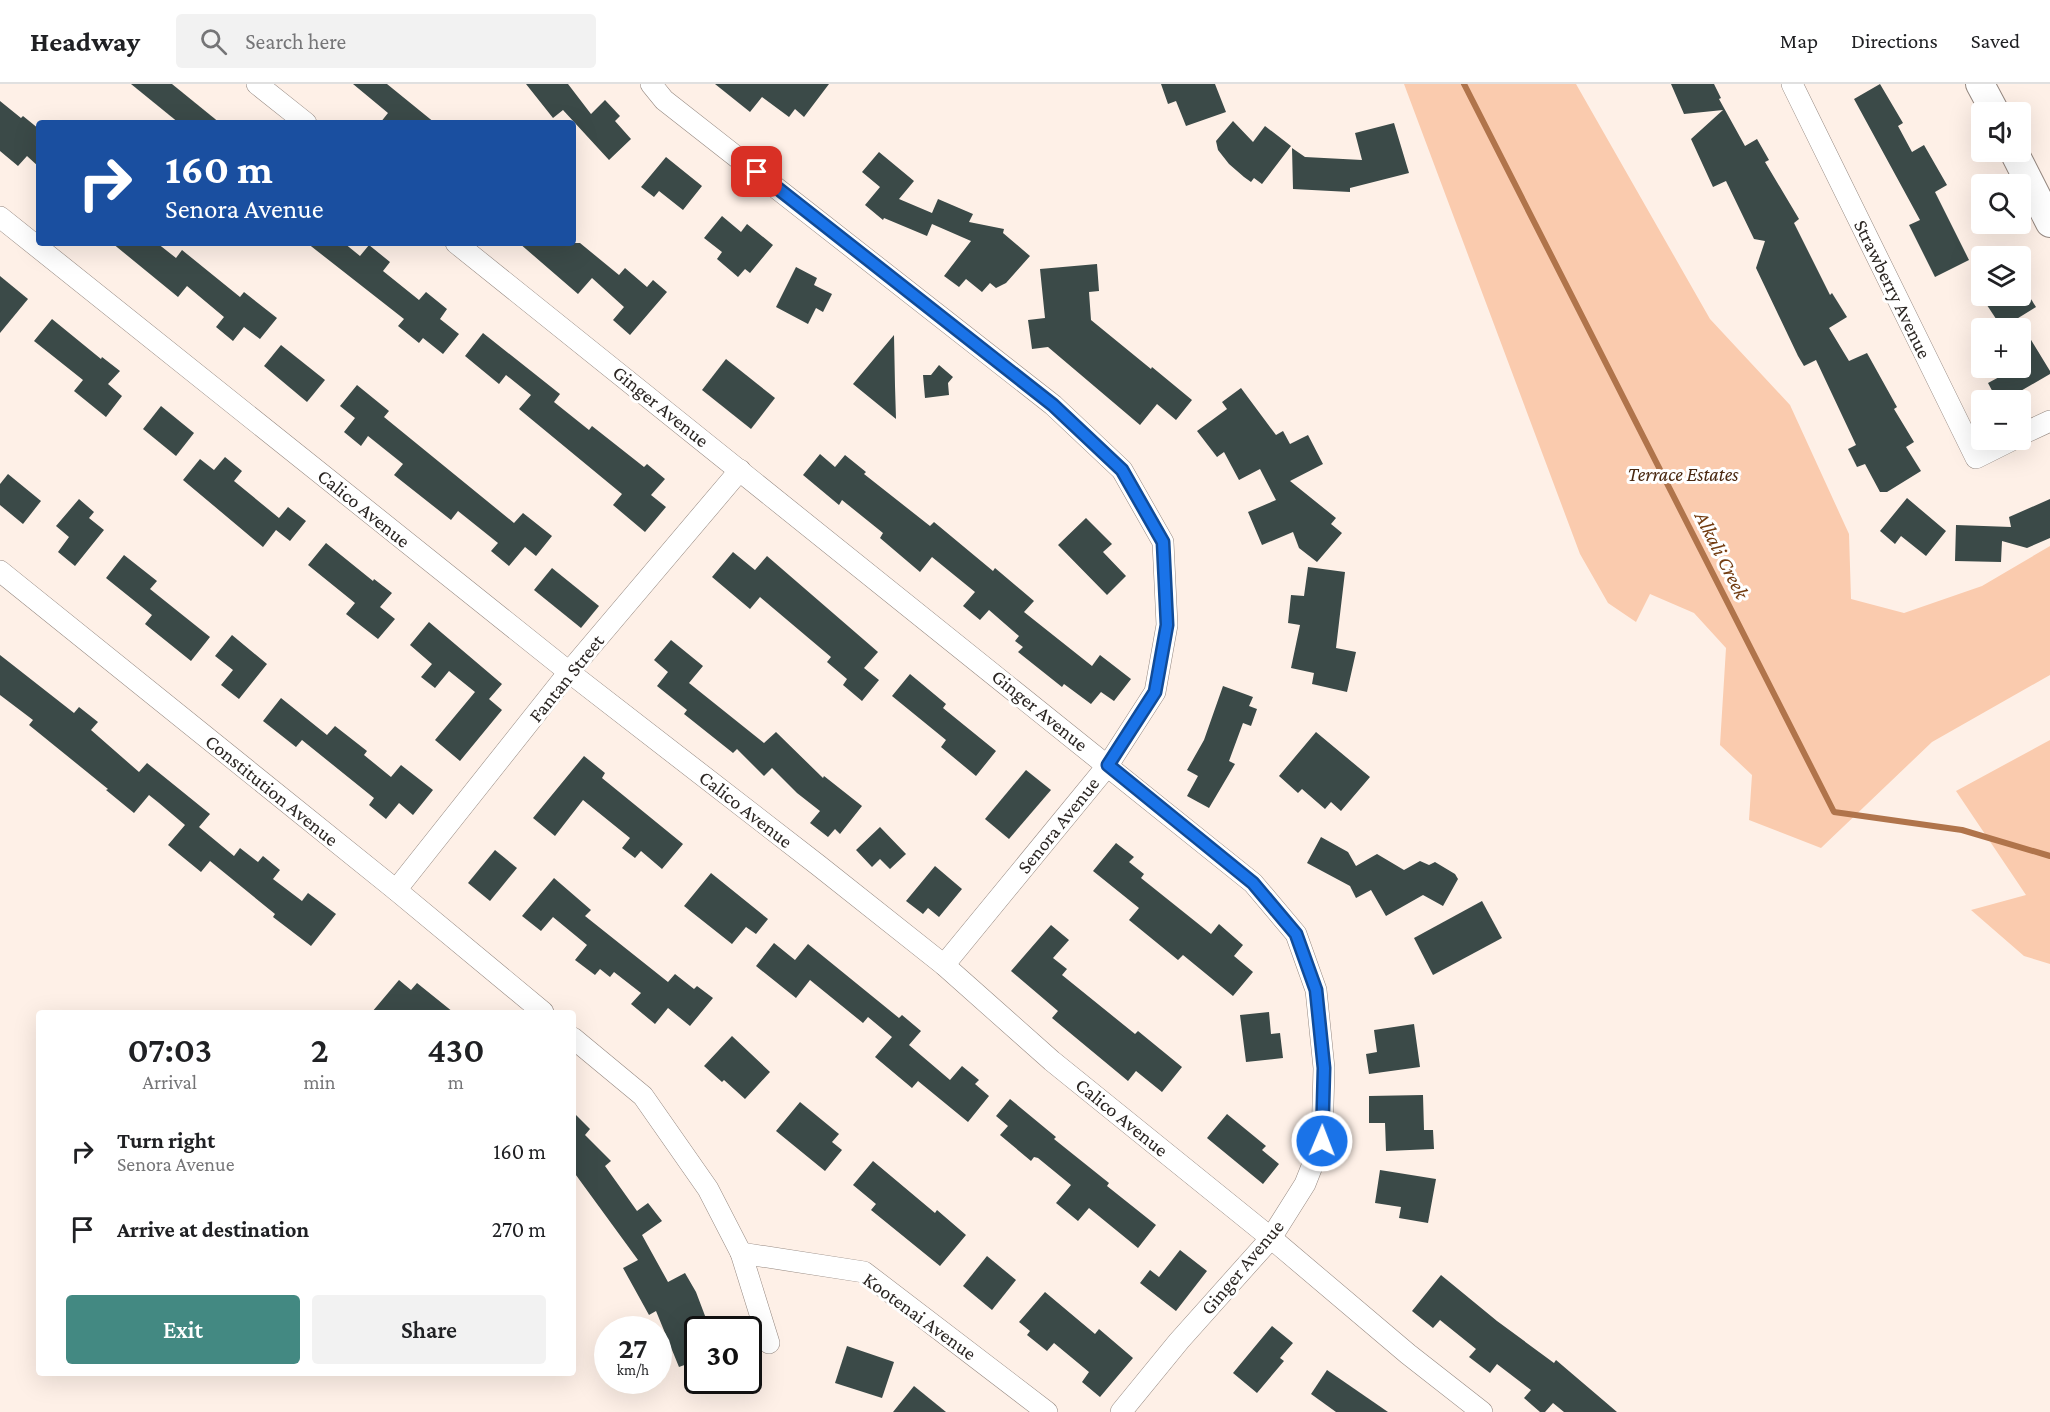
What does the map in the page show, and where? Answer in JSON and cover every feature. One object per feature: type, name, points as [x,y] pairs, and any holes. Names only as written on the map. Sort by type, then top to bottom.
[{"type":"street","points":[[257,84],[302,120]]},
{"type":"street","name":"Senora Avenue","points":[[651,84],[664,100],[1053,405],[1122,470],[1163,542],[1167,625],[1155,692],[1108,765],[944,965]]},
{"type":"street","name":"Strawberry Avenue","points":[[1792,84],[1971,448]]},
{"type":"street","points":[[1980,84],[1990,102]]},
{"type":"street","points":[[2019,162],[2050,223]]},
{"type":"street","name":"Calico Avenue","points":[[0,217],[36,246]]},
{"type":"street","name":"Calico Avenue","points":[[36,246],[569,672],[944,965],[1052,1061],[1271,1238],[1408,1354],[1482,1412]]},
{"type":"street","name":"Ginger Avenue","points":[[460,246],[1253,883],[1296,934],[1316,990],[1324,1068],[1322,1141],[1305,1184],[1271,1238],[1179,1341],[1121,1412]]},
{"type":"street","points":[[2031,430],[2050,421]]},
{"type":"street","name":"Strawberry Avenue","points":[[1972,450],[1976,458],[1992,450]]},
{"type":"street","name":"Fantan Street","points":[[396,890],[569,672],[740,470]]},
{"type":"street","name":"Constitution Avenue","points":[[0,571],[396,890],[541,1010]]},
{"type":"street","points":[[576,1040],[643,1096],[708,1189],[741,1253],[769,1343]]},
{"type":"street","name":"Kootenai Avenue","points":[[741,1253],[864,1272],[1047,1412]]},
{"type":"green space","name":"Terrace Estates","points":[[1404,84],[1576,84],[1710,319],[1790,405],[1849,534],[1851,599],[1904,613],[1982,586],[2050,546],[2050,675],[1932,742],[1821,848],[1749,820],[1752,775],[1720,745],[1726,648],[1694,613],[1650,594],[1636,622],[1608,603],[1580,554]]},
{"type":"green space","points":[[2050,740],[2050,964],[2024,956],[1971,910],[2026,895],[1956,791]]},
{"type":"building","points":[[131,84],[172,84],[216,120],[175,120]]},
{"type":"building","points":[[353,84],[387,84],[431,120],[382,120],[388,113]]},
{"type":"building","points":[[526,84],[568,84],[591,114],[605,100],[620,116],[615,121],[631,139],[609,160],[576,124],[576,120],[572,120],[563,110],[553,118]]},
{"type":"building","points":[[715,84],[829,84],[804,117],[795,109],[789,117],[762,97],[750,112]]},
{"type":"building","points":[[1161,84],[1215,84],[1226,112],[1186,126],[1176,101],[1168,104]]},
{"type":"building","points":[[1671,84],[1714,84],[1721,98],[1719,99],[1745,146],[1757,139],[1769,160],[1765,162],[1799,219],[1794,223],[1830,295],[1832,293],[1847,317],[1829,328],[1849,361],[1867,353],[1897,407],[1894,409],[1914,442],[1906,447],[1921,471],[1887,492],[1880,492],[1865,464],[1857,467],[1848,449],[1856,445],[1816,360],[1804,366],[1798,356],[1756,268],[1765,241],[1754,239],[1726,181],[1713,187],[1691,139],[1723,110],[1684,114]]},
{"type":"building","points":[[1880,84],[1903,123],[1898,126],[1912,152],[1924,145],[1947,185],[1935,192],[1969,260],[1935,277],[1909,225],[1920,220],[1854,99]]},
{"type":"building","points":[[0,101],[36,127],[36,164],[27,156],[18,166],[0,151]]},
{"type":"building","points":[[1233,121],[1253,142],[1265,126],[1291,146],[1262,184],[1254,178],[1251,182],[1244,177],[1218,150],[1216,141]]},
{"type":"building","points":[[1394,123],[1409,173],[1350,188],[1350,192],[1293,189],[1292,148],[1305,157],[1362,160],[1355,133]]},
{"type":"building","points":[[879,152],[914,181],[899,199],[932,213],[938,199],[973,214],[969,222],[1004,229],[1003,233],[1030,256],[1006,283],[996,288],[990,283],[982,292],[966,279],[959,287],[944,276],[971,241],[932,224],[927,236],[884,218],[883,220],[865,205],[880,187],[862,172]]},
{"type":"building","points":[[666,157],[702,186],[683,210],[659,191],[654,197],[641,187]]},
{"type":"building","points":[[722,216],[741,232],[747,224],[773,245],[750,273],[745,269],[738,277],[717,259],[722,252],[704,238]]},
{"type":"building","points":[[576,243],[580,243],[619,275],[625,268],[647,287],[653,280],[667,292],[630,335],[613,320],[624,307],[592,278],[578,294],[522,246],[576,246]]},
{"type":"building","points":[[116,246],[161,246],[176,258],[182,250],[240,297],[244,292],[277,318],[260,339],[244,327],[233,341],[216,327],[224,317],[187,286],[178,297]]},
{"type":"building","points":[[311,246],[348,246],[360,256],[370,246],[390,262],[383,271],[419,300],[426,292],[447,309],[440,319],[459,334],[443,354],[423,338],[419,343],[398,326],[404,319]]},
{"type":"building","points":[[1097,264],[1099,291],[1089,292],[1091,320],[1192,400],[1176,420],[1157,404],[1140,425],[1048,347],[1032,349],[1028,320],[1045,318],[1040,269]]},
{"type":"building","points":[[796,267],[817,278],[814,285],[832,294],[823,312],[816,308],[808,324],[776,307]]},
{"type":"building","points":[[0,276],[28,299],[0,333]]},
{"type":"building","points":[[2031,299],[2036,307],[2018,318],[1995,318],[1988,306],[2031,306]]},
{"type":"building","points":[[52,319],[101,359],[102,357],[120,371],[108,384],[122,396],[106,417],[74,391],[83,380],[34,341]]},
{"type":"building","points":[[483,333],[560,394],[554,402],[589,430],[592,426],[644,467],[647,464],[665,479],[651,495],[666,507],[645,532],[613,505],[622,494],[519,409],[531,395],[506,375],[499,384],[465,356]]},
{"type":"building","points":[[894,335],[895,386],[896,419],[853,384]]},
{"type":"building","points":[[2031,340],[2050,371],[2050,374],[2022,390],[1992,390],[1988,383],[1997,378],[2031,378]]},
{"type":"building","points":[[281,345],[325,380],[307,402],[264,366]]},
{"type":"building","points":[[726,359],[775,398],[751,429],[702,390]]},
{"type":"building","points":[[939,365],[953,377],[948,383],[949,395],[925,398],[923,375],[931,375]]},
{"type":"building","points":[[357,385],[389,411],[384,417],[514,523],[523,513],[552,536],[536,556],[525,547],[509,566],[491,551],[498,543],[458,511],[451,520],[394,475],[403,464],[368,436],[361,446],[344,432],[355,418],[340,406]]},
{"type":"building","points":[[1241,388],[1276,435],[1283,431],[1290,444],[1308,435],[1323,464],[1290,481],[1336,518],[1331,524],[1342,533],[1317,562],[1299,548],[1293,532],[1262,545],[1248,512],[1276,500],[1260,469],[1239,480],[1224,452],[1217,457],[1197,431],[1227,409],[1222,402]]},
{"type":"building","points":[[161,406],[194,433],[176,456],[143,429]]},
{"type":"building","points":[[820,454],[835,467],[845,455],[866,472],[864,474],[930,526],[934,522],[993,571],[995,568],[1034,601],[1024,612],[1092,666],[1100,655],[1131,679],[1114,701],[1101,692],[1091,704],[1064,684],[1062,687],[1018,652],[1023,647],[1015,641],[1019,636],[989,610],[980,620],[963,606],[975,592],[932,557],[920,572],[880,538],[883,533],[842,500],[839,505],[803,475]]},
{"type":"building","points":[[225,457],[242,471],[234,481],[279,518],[288,507],[306,521],[290,541],[276,530],[263,547],[183,480],[200,459],[214,470]]},
{"type":"building","points":[[8,474],[41,501],[23,524],[0,505],[0,484]]},
{"type":"building","points":[[1907,498],[1946,531],[1926,556],[1901,536],[1895,544],[1880,531]]},
{"type":"building","points":[[79,499],[94,512],[89,518],[104,530],[75,566],[58,552],[69,537],[56,526]]},
{"type":"building","points":[[2050,499],[2050,538],[2027,548],[2002,541],[2001,562],[1955,561],[1956,525],[2011,527],[2009,517]]},
{"type":"building","points":[[1086,518],[1112,544],[1103,552],[1126,576],[1107,595],[1058,545]]},
{"type":"building","points":[[326,543],[373,581],[374,579],[392,593],[380,607],[395,619],[378,639],[346,614],[355,603],[308,565]]},
{"type":"building","points":[[733,552],[755,570],[767,556],[878,652],[864,668],[879,680],[862,701],[843,685],[847,679],[827,662],[831,657],[760,597],[750,609],[712,577]]},
{"type":"building","points":[[124,555],[157,581],[150,589],[210,637],[191,661],[145,624],[152,615],[106,578]]},
{"type":"building","points":[[1308,567],[1345,572],[1336,648],[1356,652],[1347,692],[1312,684],[1314,673],[1291,668],[1300,625],[1288,623],[1291,595],[1304,596]]},
{"type":"building","points":[[552,568],[599,606],[581,628],[534,590]]},
{"type":"building","points":[[429,622],[502,684],[489,699],[502,710],[460,761],[435,740],[475,692],[449,671],[435,688],[421,677],[432,664],[410,645]]},
{"type":"building","points":[[232,635],[267,664],[239,699],[221,685],[233,670],[215,656]]},
{"type":"building","points":[[671,640],[703,666],[689,683],[764,743],[776,732],[823,778],[824,776],[862,806],[840,834],[835,829],[828,837],[810,823],[820,811],[797,793],[772,768],[764,776],[737,749],[733,753],[684,714],[687,710],[657,686],[668,672],[654,660]]},
{"type":"building","points":[[0,655],[74,713],[79,707],[98,722],[91,730],[139,772],[147,763],[210,814],[199,827],[234,856],[240,848],[258,862],[263,856],[280,870],[273,879],[302,901],[308,893],[336,914],[311,946],[273,917],[275,914],[210,861],[201,872],[168,845],[185,825],[149,795],[134,813],[29,725],[33,720],[0,695]]},
{"type":"building","points":[[910,674],[946,704],[943,708],[996,751],[976,776],[941,747],[946,740],[892,696]]},
{"type":"building","points":[[1223,686],[1253,697],[1249,706],[1257,709],[1251,726],[1243,723],[1229,761],[1235,764],[1209,808],[1187,796],[1198,776],[1187,770],[1204,740]]},
{"type":"building","points":[[281,698],[327,735],[335,726],[367,751],[364,755],[391,777],[401,765],[433,790],[413,815],[399,803],[386,819],[369,805],[374,798],[302,740],[296,747],[263,721]]},
{"type":"building","points":[[1316,732],[1370,777],[1341,811],[1331,802],[1325,809],[1302,789],[1298,793],[1279,776]]},
{"type":"building","points":[[584,756],[605,773],[602,778],[683,844],[662,869],[641,851],[635,858],[622,848],[630,838],[583,800],[555,836],[533,818]]},
{"type":"building","points":[[1026,770],[1051,790],[1009,839],[985,819]]},
{"type":"building","points":[[880,827],[906,854],[890,869],[880,859],[872,867],[856,850]]},
{"type":"building","points":[[1321,837],[1348,852],[1356,866],[1377,854],[1404,870],[1420,861],[1429,865],[1435,862],[1455,874],[1458,879],[1443,906],[1423,895],[1386,916],[1371,890],[1356,898],[1350,886],[1307,863]]},
{"type":"building","points":[[1116,843],[1134,857],[1129,862],[1144,874],[1141,878],[1211,934],[1219,924],[1243,945],[1234,956],[1253,972],[1233,996],[1183,955],[1178,960],[1129,920],[1139,908],[1093,871]]},
{"type":"building","points":[[495,850],[517,868],[490,901],[468,883]]},
{"type":"building","points":[[935,866],[962,889],[939,917],[928,908],[923,914],[906,901]]},
{"type":"building","points":[[711,873],[768,919],[756,934],[746,927],[732,944],[684,906]]},
{"type":"building","points":[[554,878],[591,910],[585,916],[668,982],[675,974],[694,989],[697,986],[713,998],[690,1026],[668,1008],[655,1024],[631,1004],[641,993],[614,972],[610,977],[600,969],[595,975],[575,960],[587,945],[553,917],[541,931],[522,916]]},
{"type":"building","points":[[1482,901],[1502,938],[1433,975],[1414,938]]},
{"type":"building","points":[[1051,925],[1069,940],[1053,958],[1067,969],[1062,975],[1135,1034],[1138,1031],[1182,1067],[1162,1092],[1136,1071],[1128,1081],[1052,1018],[1058,1011],[1011,971]]},
{"type":"building","points":[[774,943],[795,960],[808,944],[899,1018],[902,1015],[921,1031],[909,1045],[950,1080],[962,1066],[979,1080],[975,1084],[989,1096],[968,1122],[918,1081],[912,1088],[875,1057],[892,1037],[868,1017],[863,1023],[810,980],[796,998],[756,966]]},
{"type":"building","points":[[399,980],[411,990],[417,983],[451,1010],[374,1010]]},
{"type":"building","points":[[1269,1012],[1271,1034],[1280,1033],[1283,1058],[1246,1062],[1240,1015]]},
{"type":"building","points":[[1414,1024],[1420,1067],[1369,1074],[1366,1054],[1377,1052],[1374,1030]]},
{"type":"building","points":[[732,1036],[770,1072],[745,1099],[704,1066]]},
{"type":"building","points":[[1423,1095],[1424,1130],[1433,1130],[1434,1149],[1386,1151],[1385,1123],[1369,1123],[1369,1096]]},
{"type":"building","points":[[1010,1099],[1056,1137],[1054,1139],[1109,1183],[1107,1186],[1156,1225],[1138,1248],[1089,1208],[1078,1221],[1056,1203],[1071,1185],[1038,1158],[1034,1157],[1031,1161],[1000,1135],[1008,1126],[996,1116]]},
{"type":"building","points":[[800,1102],[839,1134],[832,1142],[842,1150],[825,1171],[776,1131]]},
{"type":"building","points":[[1227,1114],[1266,1146],[1262,1150],[1279,1164],[1263,1184],[1207,1138]]},
{"type":"building","points":[[576,1115],[590,1129],[585,1135],[611,1161],[605,1166],[637,1211],[648,1203],[662,1221],[642,1235],[668,1282],[685,1273],[696,1292],[705,1316],[684,1316],[684,1365],[679,1367],[672,1350],[672,1316],[658,1316],[656,1311],[649,1315],[623,1268],[638,1260],[576,1175]]},
{"type":"building","points":[[873,1161],[935,1213],[937,1210],[966,1235],[940,1266],[871,1210],[876,1204],[853,1185]]},
{"type":"building","points":[[1380,1170],[1436,1179],[1428,1223],[1399,1218],[1401,1207],[1375,1203]]},
{"type":"building","points":[[1180,1250],[1207,1271],[1176,1311],[1140,1283],[1150,1270],[1159,1277]]},
{"type":"building","points":[[987,1256],[1016,1280],[992,1310],[963,1286]]},
{"type":"building","points":[[1441,1275],[1497,1321],[1554,1363],[1556,1360],[1617,1412],[1564,1412],[1553,1403],[1545,1412],[1540,1412],[1524,1398],[1531,1390],[1497,1364],[1490,1373],[1469,1357],[1476,1349],[1440,1320],[1433,1328],[1412,1311]]},
{"type":"building","points":[[1045,1292],[1095,1334],[1099,1329],[1133,1358],[1100,1397],[1082,1382],[1089,1372],[1054,1343],[1047,1351],[1027,1335],[1030,1331],[1019,1322]]},
{"type":"building","points":[[1272,1326],[1293,1343],[1280,1358],[1284,1361],[1257,1393],[1233,1373]]},
{"type":"building","points":[[847,1346],[894,1362],[882,1398],[835,1383]]},
{"type":"building","points":[[1327,1370],[1388,1412],[1336,1412],[1311,1394]]},
{"type":"building","points":[[914,1386],[946,1412],[893,1412]]},
{"type":"waterway","name":"Alkali Creek","points":[[1464,84],[1834,812],[1962,830],[2050,856]]},
{"type":"route","points":[[757,172],[1053,405],[1122,470],[1163,542],[1167,625],[1155,692],[1108,765],[1253,883],[1296,934],[1316,990],[1324,1068],[1322,1141]]}]
